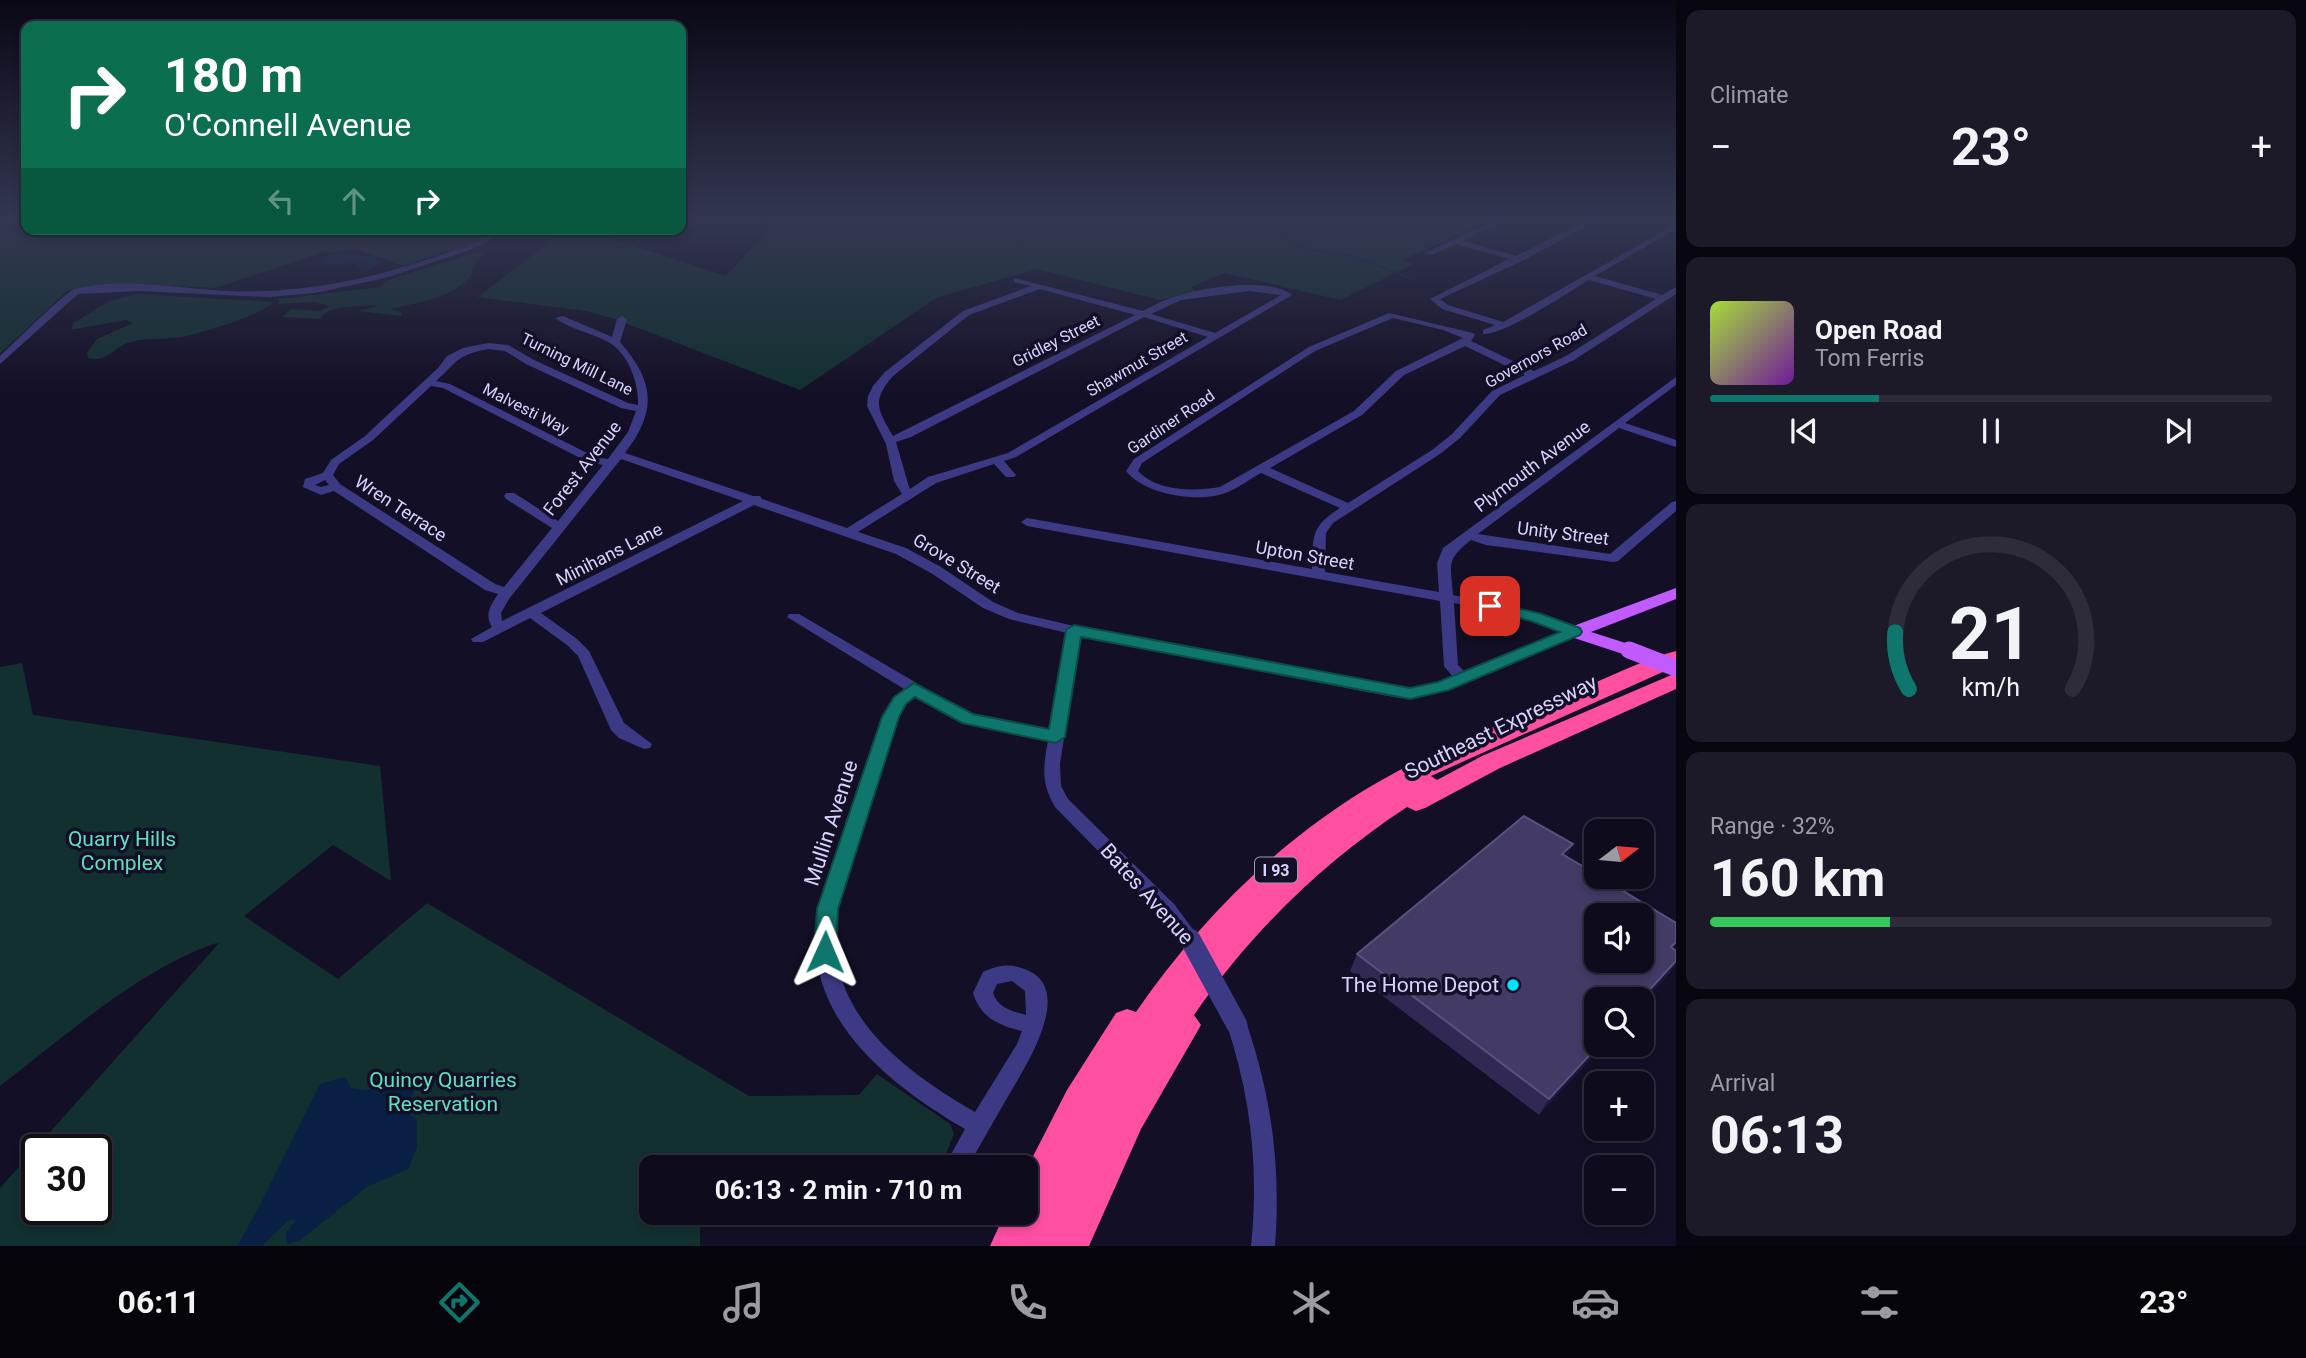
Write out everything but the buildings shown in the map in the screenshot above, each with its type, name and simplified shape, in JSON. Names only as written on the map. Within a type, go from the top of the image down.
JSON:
[{"type":"highway","name":"Southeast Expressway","points":[[1038,1181],[1078,1100],[1132,1014],[1188,941],[1273,856],[1352,797],[1413,762],[1676,646]]},
{"type":"highway","name":"I 93","points":[[1025,1246],[1091,1108],[1144,1021],[1200,948],[1270,875],[1323,831],[1384,790],[1472,746],[1676,658]]},
{"type":"highway","name":"I 93","points":[[1052,1246],[1103,1135],[1156,1042],[1226,950],[1282,889],[1356,828],[1425,783],[1490,751],[1676,669]]},
{"type":"highway","name":"Southeast Expressway","points":[[1071,1246],[1117,1142],[1169,1050],[1196,1009],[1251,941],[1307,883],[1366,835],[1443,786],[1676,680]]},
{"type":"highway","points":[[1007,1246],[1017,1225]]},
{"type":"main road","points":[[1574,632],[1676,593]]},
{"type":"main road","points":[[1622,615],[1611,626],[1612,634],[1629,650]]},
{"type":"main road","points":[[1574,632],[1676,669]]},
{"type":"street","points":[[0,360],[70,295],[89,291],[163,289],[262,295],[315,292],[382,276]]},
{"type":"street","points":[[1485,276],[1461,284],[1434,299],[1444,307],[1504,325]]},
{"type":"street","points":[[1486,332],[1504,325],[1588,277],[1664,298]]},
{"type":"street","points":[[1017,280],[1142,313],[1216,337]]},
{"type":"street","points":[[908,493],[902,488],[895,451],[876,421],[873,408],[876,393],[885,378],[966,313],[1040,286]]},
{"type":"street","name":"Gridley Street","points":[[889,441],[908,435],[1169,301],[1197,294],[1266,289],[1285,292]]},
{"type":"street","name":"Governors Road","points":[[1318,575],[1322,529],[1329,520],[1436,452],[1456,436],[1496,393],[1531,374],[1570,358],[1676,290]]},
{"type":"street","points":[[0,370],[75,299],[89,291]]},
{"type":"street","name":"Shawmut Street","points":[[850,532],[908,493],[938,478],[997,461],[1288,296],[1285,292]]},
{"type":"street","name":"Gardiner Road","points":[[1392,315],[1446,328],[1467,338],[1400,373],[1361,411],[1223,490],[1200,493],[1153,486],[1139,480],[1132,471],[1138,461],[1312,349],[1392,315]]},
{"type":"street","points":[[559,318],[615,342],[622,319]]},
{"type":"street","points":[[1467,338],[1531,374]]},
{"type":"street","name":"Forest Avenue","points":[[501,628],[495,622],[494,615],[507,592],[634,431],[641,409],[642,378],[615,342]]},
{"type":"street","name":"Turning Mill Lane","points":[[429,382],[457,354],[477,348],[503,347],[515,350],[527,360],[625,406],[641,409]]},
{"type":"street","points":[[623,351],[637,356]]},
{"type":"street","name":"Plymouth Avenue","points":[[1447,598],[1446,555],[1676,380]]},
{"type":"street","name":"Malvesti Way","points":[[429,382],[446,386],[592,460],[613,458]]},
{"type":"street","name":"Wren Terrace","points":[[429,382],[369,438],[332,465],[327,475],[336,487],[490,587],[507,592]]},
{"type":"street","points":[[1617,425],[1676,444]]},
{"type":"street","name":"Grove Street","points":[[613,458],[756,499],[911,556],[1000,611],[1074,630],[1410,694],[1430,691],[1463,678]]},
{"type":"street","points":[[997,461],[1010,475]]},
{"type":"street","points":[[1262,469],[1348,507]]},
{"type":"street","points":[[327,475],[312,480],[309,487],[321,491],[336,487]]},
{"type":"street","points":[[510,496],[559,527]]},
{"type":"street","name":"Minihans Lane","points":[[478,639],[756,499]]},
{"type":"street","name":"Unity Street","points":[[1468,536],[1511,545],[1613,558],[1676,505]]},
{"type":"street","name":"Upton Street","points":[[1027,522],[1447,598],[1521,613],[1574,632]]},
{"type":"street","points":[[1447,598],[1451,666],[1463,678],[1574,632]]},
{"type":"street","points":[[531,613],[580,649],[617,726],[625,734],[644,744]]},
{"type":"street","points":[[794,617],[968,719],[1056,737]]},
{"type":"street","name":"Bates Avenue","points":[[1074,630],[1056,737],[1052,779],[1058,798],[1168,911],[1199,952],[1237,1025],[1255,1079],[1265,1133],[1268,1191],[1264,1246]]},
{"type":"street","name":"Mullin Avenue","points":[[914,689],[895,706],[886,730],[827,909],[825,952],[839,1000],[871,1047],[916,1087],[979,1126]]},
{"type":"street","points":[[962,1155],[1024,1050],[1034,1026],[1038,997],[1028,979],[1009,972],[992,977],[983,990],[986,1004],[995,1013],[1034,1026]]},
{"type":"green space","points":[[0,276],[251,276],[215,288],[159,285],[68,290],[0,354]]},
{"type":"green space","points":[[401,276],[469,276],[455,289],[442,295],[391,309],[402,313],[401,316],[358,311],[378,306],[375,305],[336,309],[323,314],[320,319],[282,317],[291,309],[320,311],[330,306],[314,302],[278,304],[279,299],[381,287],[385,281]]},
{"type":"green space","points":[[505,276],[1012,276],[936,298],[800,390],[612,318],[586,311],[478,297]]},
{"type":"green space","points":[[1065,276],[1217,276],[1191,287],[1196,291],[1160,300]]},
{"type":"green space","points":[[1238,276],[1389,276],[1340,300]]},
{"type":"green space","points":[[137,294],[273,302],[256,313],[216,328],[182,337],[133,341],[100,359],[88,358],[87,353],[97,339],[133,323],[126,320],[72,329],[73,323],[110,301]]},
{"type":"green space","name":"Quincy Quarries Reservation","points":[[22,663],[33,715],[380,766],[391,881],[333,845],[244,916],[338,979],[427,903],[749,1096],[859,1095],[877,1074],[950,1124],[954,1134],[946,1155],[639,1155],[639,1225],[700,1225],[700,1246],[0,1246],[0,1188],[21,1165],[21,1225],[112,1225],[112,1134],[48,1134],[220,942],[191,953],[133,985],[0,1086],[0,667]]},
{"type":"water","points":[[345,1077],[351,1088],[366,1090],[402,1079],[415,1089],[405,1112],[417,1119],[417,1148],[408,1169],[367,1187],[299,1241],[287,1244],[286,1233],[295,1220],[289,1220],[262,1246],[237,1246],[320,1084]]},
{"type":"waterway","points":[[1405,276],[1412,279]]},
{"type":"place","name":"The Home Depot","points":[[1513,985]]},
{"type":"route","points":[[825,952],[827,909],[890,717],[895,706],[914,689],[968,719],[1056,737],[1074,630],[1410,694],[1443,687],[1574,632],[1521,613],[1490,606]]},
{"type":"park label","name":"Quarry Hills Complex","points":[[122,851]]}]
